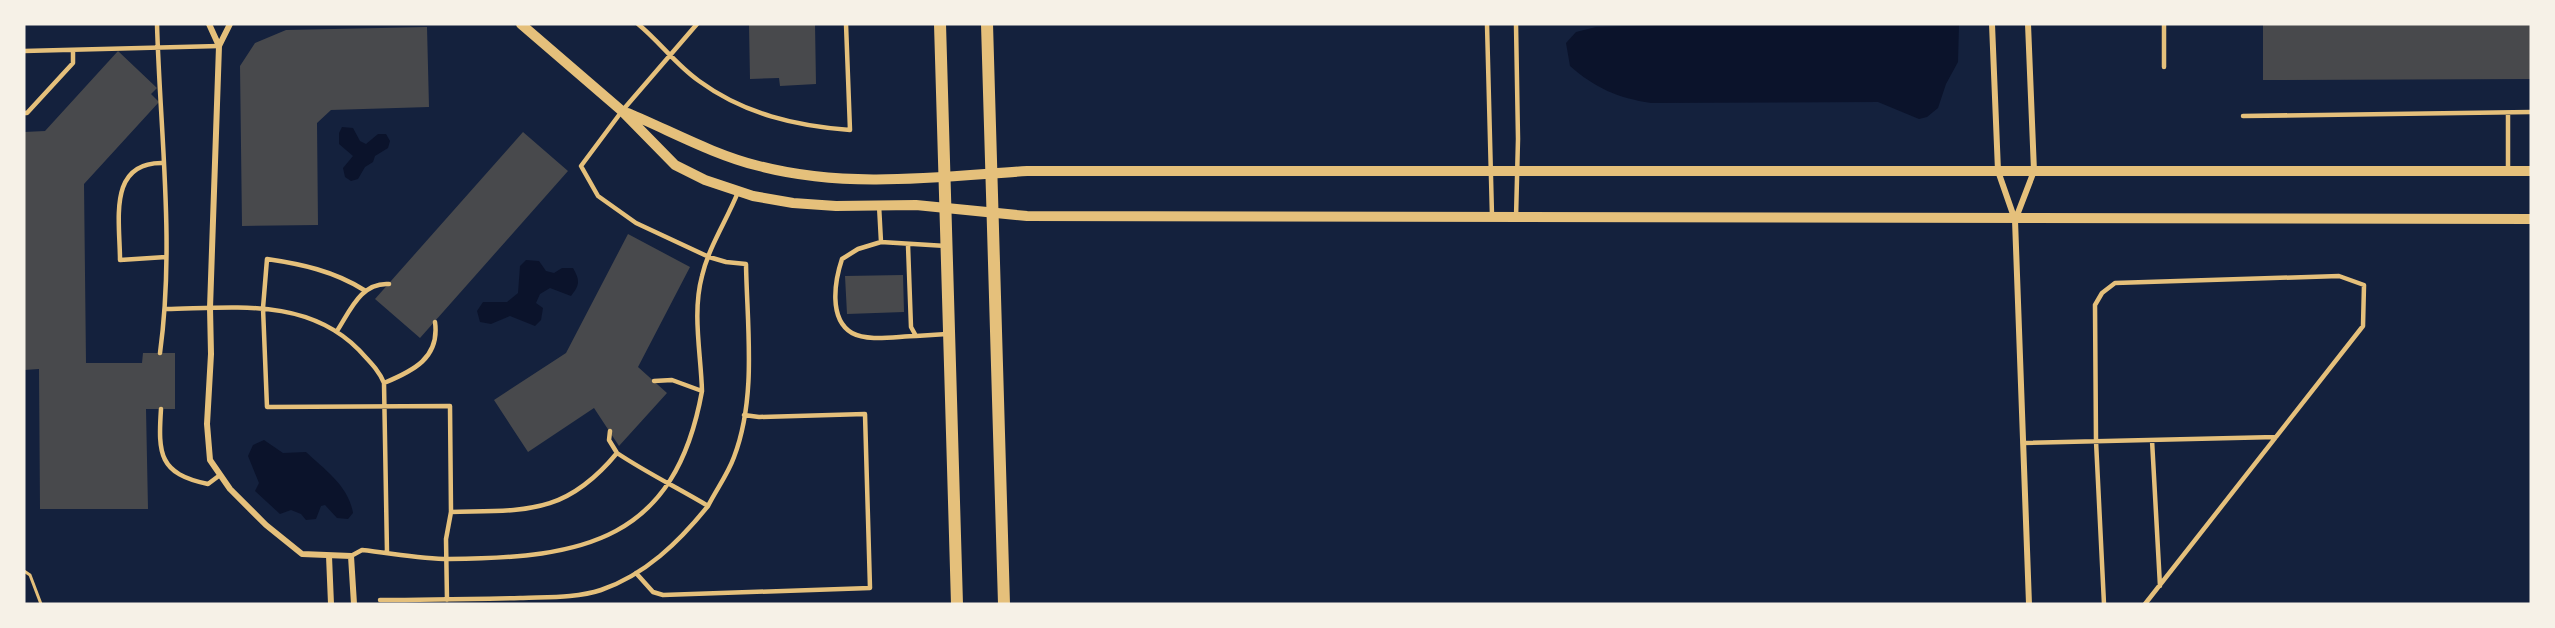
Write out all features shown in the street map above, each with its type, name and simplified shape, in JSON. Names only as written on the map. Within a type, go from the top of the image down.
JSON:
[{"type":"main road","points":[[940,24],[957,604]]},
{"type":"main road","points":[[987,24],[1004,604]]},
{"type":"street","points":[[209,24],[219,46]]},
{"type":"street","points":[[230,24],[219,46],[207,424],[210,460],[230,489],[266,525],[302,554],[351,556],[354,604]]},
{"type":"street","points":[[521,24],[622,111],[675,165],[705,180],[738,192],[814,205],[945,208],[1027,216],[2531,219]]},
{"type":"street","points":[[1992,24],[1998,171],[2015,219],[2029,604]]},
{"type":"street","points":[[2015,219],[2034,171],[2028,24]]},
{"type":"street","points":[[622,111],[721,154],[778,171],[815,177],[860,180],[1027,171],[1516,169],[2531,171]]},
{"type":"street","points":[[330,556],[331,604]]},
{"type":"lane","points":[[157,24],[166,257],[166,309],[160,352]]},
{"type":"lane","points":[[638,24],[698,81],[721,95],[770,117],[811,127],[850,130],[846,24]]},
{"type":"lane","points":[[380,600],[565,596],[598,591],[636,573],[680,538],[708,506],[734,457],[744,415],[748,384],[746,264],[709,257],[636,223],[598,196],[581,166],[622,111],[697,24]]},
{"type":"lane","points":[[1487,24],[1492,218]]},
{"type":"lane","points":[[1516,24],[1518,140],[1516,218]]},
{"type":"lane","points":[[2164,24],[2164,67]]},
{"type":"lane","points":[[24,51],[219,46]]},
{"type":"lane","points":[[24,113],[27,113],[74,63],[73,51]]},
{"type":"lane","points":[[2243,116],[2531,112]]},
{"type":"lane","points":[[2508,113],[2508,171]]},
{"type":"lane","points":[[164,163],[149,162],[135,170],[125,180],[120,194],[120,260],[166,257]]},
{"type":"lane","points":[[351,556],[362,550],[447,559],[541,553],[584,545],[620,531],[641,516],[669,482],[688,450],[702,391],[699,305],[702,277],[738,192]]},
{"type":"lane","points":[[879,205],[881,242]]},
{"type":"lane","points":[[946,246],[881,242],[858,249],[842,259],[836,279],[837,306],[841,324],[853,333],[878,337],[949,334]]},
{"type":"lane","points":[[908,245],[911,327],[916,336]]},
{"type":"lane","points":[[364,290],[349,280],[307,265],[267,259],[263,308],[267,407],[450,406],[451,512],[447,559],[447,600]]},
{"type":"lane","points":[[2104,604],[2096,441],[2095,305],[2102,293],[2115,283],[2339,276],[2364,285],[2363,326],[2145,604]]},
{"type":"lane","points":[[337,331],[364,290],[380,284],[389,284]]},
{"type":"lane","points":[[166,309],[263,308],[307,316],[337,331],[380,374],[384,383],[387,552]]},
{"type":"lane","points":[[384,383],[402,375],[432,352],[438,338],[435,322]]},
{"type":"lane","points":[[654,381],[672,380],[702,391]]},
{"type":"lane","points":[[161,410],[159,438],[162,457],[170,469],[188,480],[208,484],[220,475]]},
{"type":"lane","points":[[636,573],[653,592],[663,595],[870,588],[865,414],[759,417],[744,415]]},
{"type":"lane","points":[[610,431],[609,440],[617,453],[651,476],[669,482],[708,506]]},
{"type":"lane","points":[[2023,443],[2276,438]]},
{"type":"lane","points":[[2152,440],[2160,586]]},
{"type":"lane","points":[[451,512],[524,510],[566,499],[590,482],[617,453]]},
{"type":"path","points":[[24,571],[30,575],[40,604]]},
{"type":"water","points":[[1689,24],[1959,24],[1958,62],[1946,84],[1938,108],[1927,117],[1919,119],[1878,102],[1651,103],[1608,91],[1570,66],[1566,43],[1576,32],[1596,27]]},
{"type":"water","points":[[342,127],[353,128],[360,141],[366,144],[378,134],[386,134],[390,141],[388,148],[375,156],[373,162],[365,167],[358,179],[351,181],[345,177],[343,168],[353,156],[339,144],[339,133]]},
{"type":"water","points":[[526,260],[539,261],[546,271],[554,273],[562,268],[573,268],[578,282],[574,292],[571,296],[550,288],[540,294],[536,303],[543,308],[541,320],[535,326],[510,316],[491,324],[480,322],[477,311],[483,302],[507,302],[518,293],[520,266]]},
{"type":"water","points":[[264,440],[283,453],[306,452],[328,472],[341,486],[351,503],[353,513],[348,519],[337,518],[325,505],[321,506],[316,519],[306,520],[301,514],[291,510],[280,514],[255,491],[259,483],[248,456],[253,445]]},
{"type":"building","points":[[749,24],[815,24],[816,84],[780,86],[779,78],[750,79]]},
{"type":"building","points":[[2263,24],[2531,24],[2531,79],[2263,80]]},
{"type":"building","points":[[427,27],[429,107],[331,110],[317,123],[318,225],[242,226],[240,66],[255,43],[286,30]]},
{"type":"building","points":[[118,51],[157,88],[151,94],[159,102],[84,184],[86,363],[142,363],[143,353],[175,353],[175,409],[146,409],[148,509],[40,509],[39,369],[24,370],[24,132],[45,131]]},
{"type":"building","points":[[523,132],[568,171],[420,338],[375,299]]},
{"type":"building","points":[[628,234],[690,267],[638,367],[667,393],[619,446],[594,408],[528,452],[494,400],[566,353]]},
{"type":"building","points":[[903,275],[904,312],[847,314],[845,276]]}]
